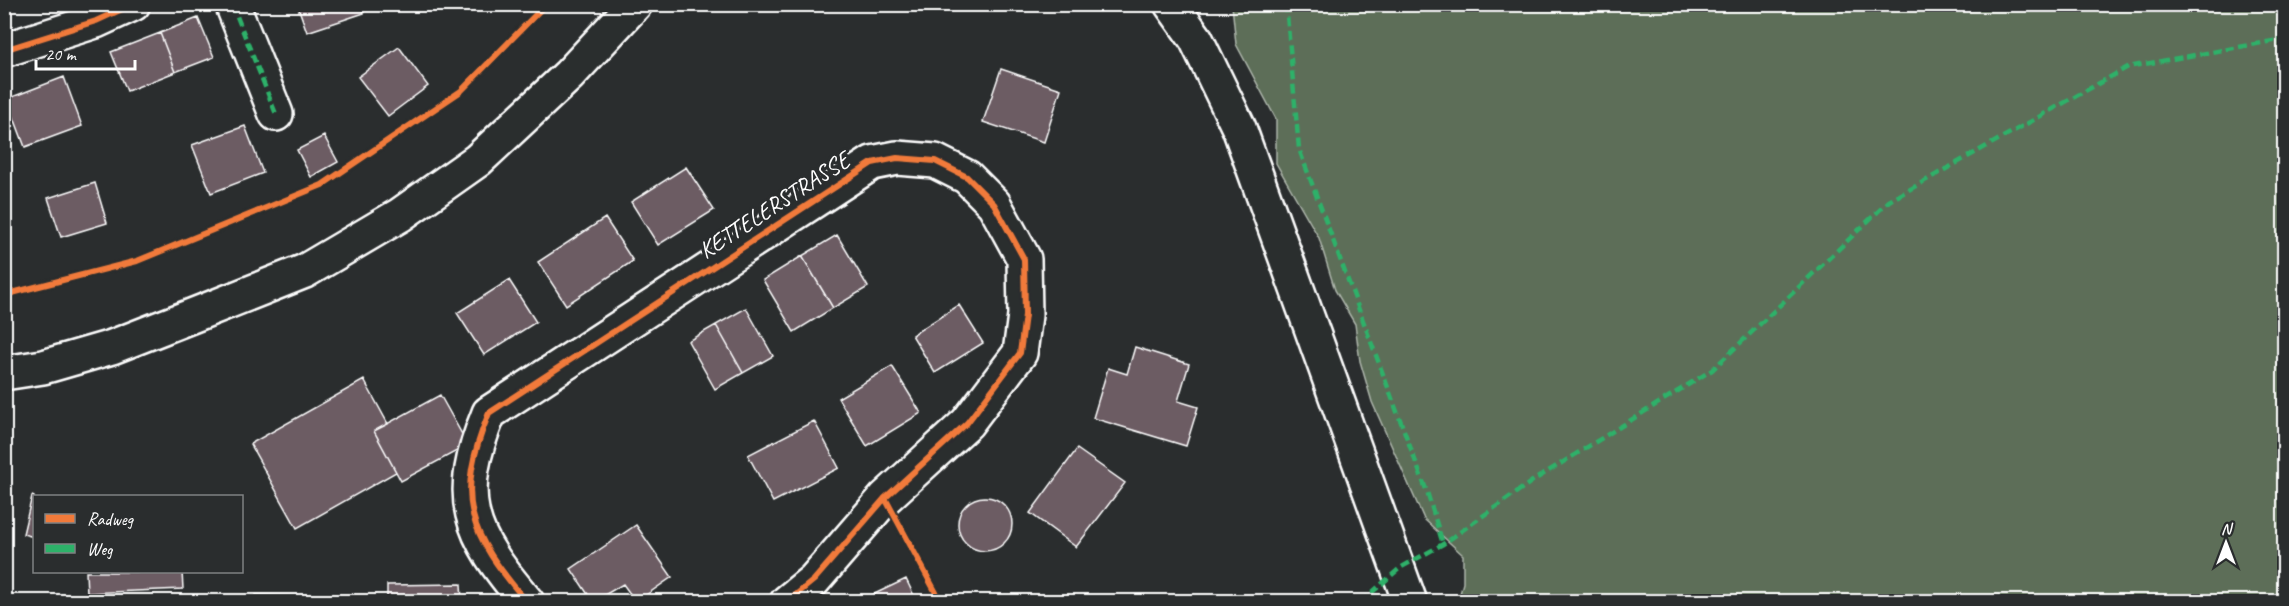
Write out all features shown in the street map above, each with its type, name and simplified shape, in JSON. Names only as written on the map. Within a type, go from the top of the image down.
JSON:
[{"type":"street","points":[[4,50],[96,21],[133,4]]},
{"type":"street","points":[[232,4],[276,114]]},
{"type":"street","points":[[4,373],[43,367],[123,343],[305,271],[381,226],[478,160],[569,75],[635,4]]},
{"type":"street","points":[[1171,4],[1196,39],[1239,128],[1410,602]]},
{"type":"street","name":"KETTELERSTRASSE","points":[[527,602],[479,536],[469,497],[475,448],[489,413],[872,163],[897,158],[935,161],[968,177],[994,204],[1024,259],[1025,315],[1020,353],[968,423],[885,498],[814,580],[787,602]]},
{"type":"green space","points":[[1232,5],[2284,5],[2284,601],[1458,601],[1463,583],[1463,555],[1424,519],[1372,402],[1360,361],[1355,324],[1335,290],[1319,238],[1276,163],[1276,119],[1236,44]]},
{"type":"building","points":[[297,4],[361,4],[364,13],[307,32]]},
{"type":"building","points":[[198,18],[214,57],[175,72],[160,33]]},
{"type":"building","points":[[160,33],[175,72],[127,91],[111,52]]},
{"type":"building","points":[[399,47],[428,86],[388,116],[358,77]]},
{"type":"building","points":[[1001,69],[1061,89],[1044,142],[983,122]]},
{"type":"building","points":[[64,77],[82,126],[25,147],[7,99]]},
{"type":"building","points":[[245,126],[263,173],[211,193],[192,145]]},
{"type":"building","points":[[324,136],[338,162],[311,177],[297,150]]},
{"type":"building","points":[[686,167],[714,210],[658,245],[631,202]]},
{"type":"building","points":[[95,183],[107,223],[61,237],[48,198]]},
{"type":"building","points":[[605,218],[633,261],[566,305],[538,262]]},
{"type":"building","points":[[837,235],[868,287],[833,308],[802,256]]},
{"type":"building","points":[[802,256],[833,308],[794,332],[763,280]]},
{"type":"building","points":[[509,280],[536,322],[484,355],[457,313]]},
{"type":"building","points":[[959,305],[983,343],[935,373],[912,335]]},
{"type":"building","points":[[746,308],[773,356],[743,373],[716,325]]},
{"type":"building","points":[[716,325],[743,373],[715,389],[688,341]]},
{"type":"building","points":[[1135,347],[1189,364],[1178,401],[1198,407],[1186,446],[1093,418],[1108,368],[1127,374]]},
{"type":"building","points":[[892,366],[921,413],[867,446],[838,398]]},
{"type":"building","points":[[364,380],[388,424],[374,431],[396,472],[297,528],[250,444]]},
{"type":"building","points":[[440,395],[468,445],[401,481],[374,431]]},
{"type":"building","points":[[814,421],[839,468],[773,502],[748,455]]},
{"type":"building","points":[[1077,449],[1125,483],[1076,547],[1030,513]]},
{"type":"building","points":[[32,496],[33,537],[23,534]]},
{"type":"building","points":[[985,497],[995,499],[1004,505],[1010,514],[1012,524],[1010,534],[1004,543],[995,549],[985,551],[975,549],[966,543],[960,534],[958,524],[960,514],[966,505],[975,499]]},
{"type":"building","points":[[636,525],[672,577],[636,602],[623,584],[593,602],[571,569]]},
{"type":"building","points":[[86,573],[182,573],[183,589],[87,593]]},
{"type":"building","points":[[906,579],[917,602],[865,602],[864,599]]},
{"type":"building","points":[[461,584],[462,602],[387,602],[387,585]]},
{"type":"building","points":[[256,595],[312,596],[312,602],[256,602]]},
{"type":"marked path","points":[[232,4],[276,114]]},
{"type":"marked path","points":[[1286,4],[1299,149],[1427,492],[1443,544]]},
{"type":"marked path","points":[[1361,602],[1400,568],[1443,544],[1534,480],[1712,370],[1889,201],[2128,67],[2284,39]]},
{"type":"cycle path","points":[[4,50],[96,21],[133,4]]},
{"type":"cycle path","points":[[4,295],[137,261],[322,185],[461,91],[546,4]]},
{"type":"cycle path","points":[[527,602],[491,555],[480,535],[473,514],[470,492],[472,469],[478,443],[489,413],[872,163],[897,158],[935,161],[967,177],[994,204],[1024,259],[1025,315],[1020,353],[967,423],[885,498],[814,580],[787,602]]},
{"type":"cycle path","points":[[885,498],[941,602]]}]
